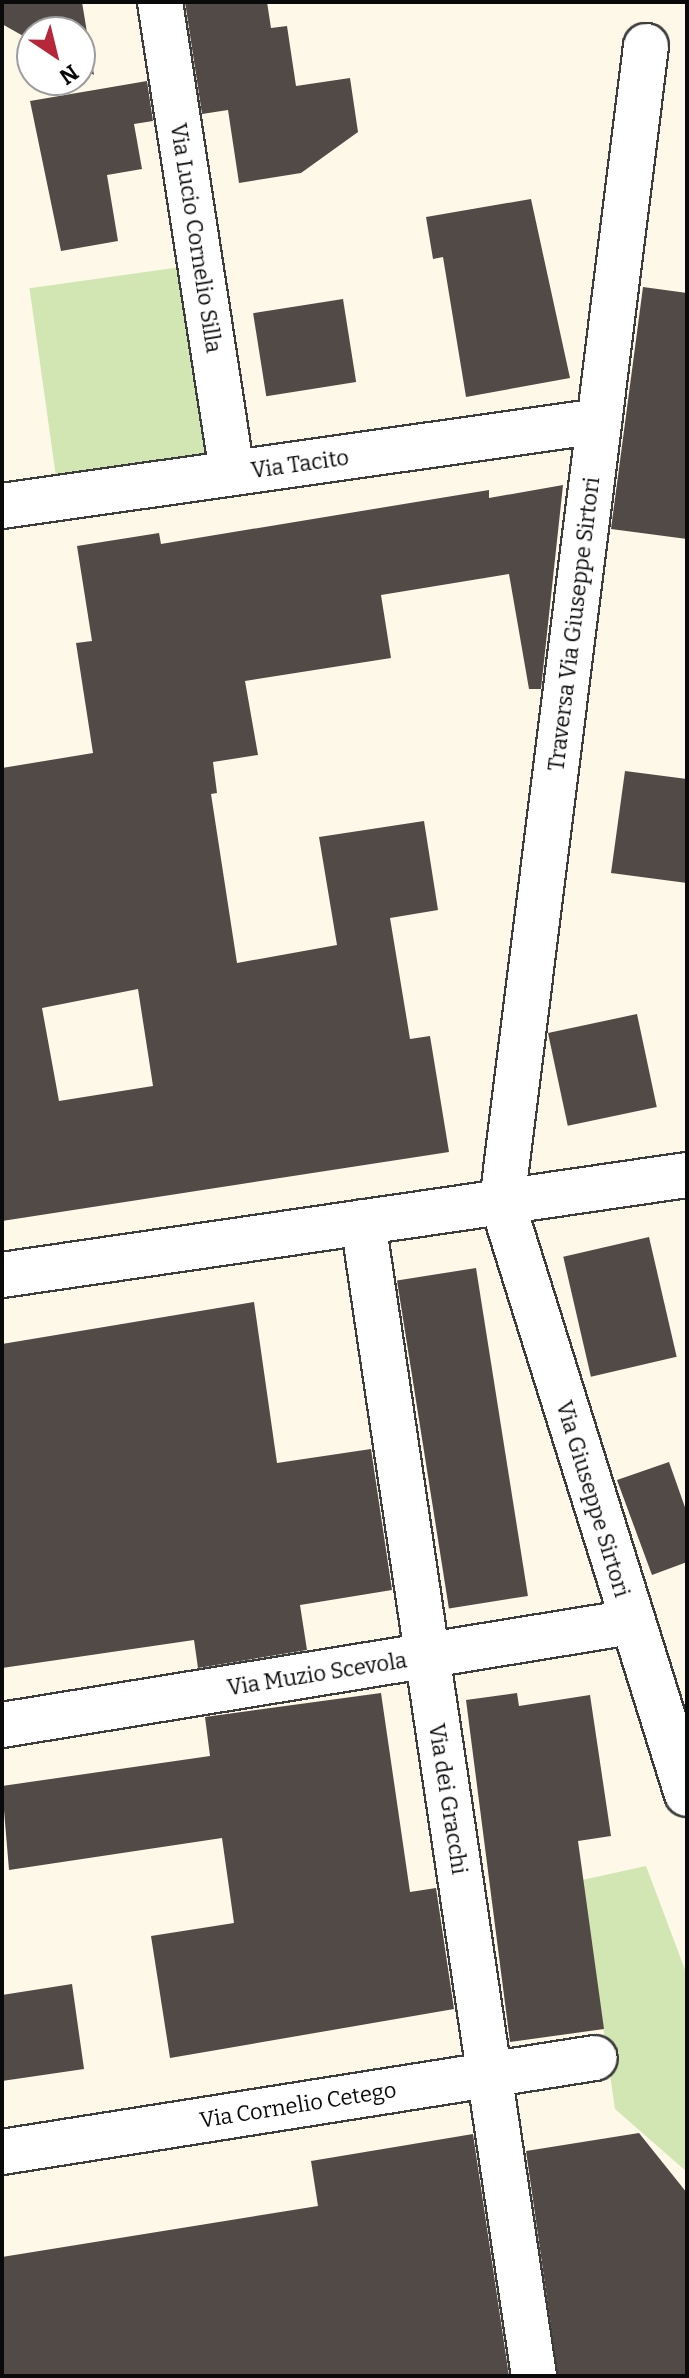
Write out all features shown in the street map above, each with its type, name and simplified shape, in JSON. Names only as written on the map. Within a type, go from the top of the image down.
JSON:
[{"type":"street","name":"Via Lucio Cornelio Silla","points":[[160,2],[232,473]]},
{"type":"street","name":"Traversa Via Giuseppe Sirtori","points":[[502,1202],[646,46]]},
{"type":"street","name":"Via Tacito","points":[[2,506],[599,421]]},
{"type":"street","points":[[2,1275],[687,1175]]},
{"type":"street","name":"Via Giuseppe Sirtori","points":[[502,1202],[687,1794]]},
{"type":"street","name":"Via dei Gracchi","points":[[363,1222],[534,2376]]},
{"type":"street","name":"Via Muzio Scevola","points":[[2,1725],[631,1622]]},
{"type":"street","name":"Via Cornelio Cetego","points":[[2,2152],[595,2058]]},
{"type":"green space","points":[[181,267],[208,457],[56,478],[29,288]]},
{"type":"green space","points":[[646,1866],[687,1975],[687,2172],[615,2109],[582,1880]]},
{"type":"building","points":[[2,2],[82,2],[84,16],[16,16],[16,32],[2,24]]},
{"type":"building","points":[[185,2],[267,2],[271,28],[287,26],[296,86],[350,78],[358,132],[301,173],[239,183],[228,110],[202,114]]},
{"type":"building","points":[[147,81],[153,121],[134,124],[142,169],[107,175],[118,241],[61,251],[30,101],[59,96],[96,96],[96,90]]},
{"type":"building","points":[[531,199],[570,378],[466,397],[443,257],[433,259],[426,217]]},
{"type":"building","points":[[643,287],[687,293],[687,539],[611,529]]},
{"type":"building","points":[[343,299],[356,382],[266,396],[253,313]]},
{"type":"building","points":[[563,485],[541,689],[529,689],[509,574],[381,595],[391,658],[245,681],[258,755],[213,762],[217,793],[211,794],[237,963],[337,945],[319,837],[424,821],[438,910],[390,918],[410,1039],[430,1036],[449,1152],[2,1221],[2,768],[93,753],[76,643],[92,641],[77,546],[159,533],[161,544],[489,490],[489,498]],"holes":[[[138,989],[153,1086],[59,1101],[42,1008]]]},
{"type":"building","points":[[625,771],[687,779],[687,883],[611,873]]},
{"type":"building","points":[[637,1014],[657,1107],[568,1126],[548,1033]]},
{"type":"building","points":[[649,1237],[677,1357],[591,1377],[563,1257]]},
{"type":"building","points":[[476,1268],[528,1596],[449,1608],[397,1281]]},
{"type":"building","points":[[254,1302],[277,1463],[371,1449],[392,1590],[300,1605],[307,1650],[198,1668],[194,1640],[2,1668],[2,1344]]},
{"type":"building","points":[[669,1462],[687,1513],[687,1562],[652,1575],[617,1480]]},
{"type":"building","points":[[381,1693],[410,1892],[436,1888],[454,2009],[170,2058],[151,1936],[234,1923],[222,1838],[9,1870],[2,1786],[210,1756],[205,1717]]},
{"type":"building","points":[[517,1693],[519,1706],[590,1695],[611,1836],[578,1841],[604,2029],[510,2042],[466,1700]]},
{"type":"building","points":[[72,1984],[84,2069],[2,2081],[2,1995]]},
{"type":"building","points":[[639,2133],[687,2193],[687,2376],[558,2376],[526,2151]]},
{"type":"building","points":[[473,2134],[509,2376],[2,2376],[2,2257],[318,2206],[311,2161]]}]
